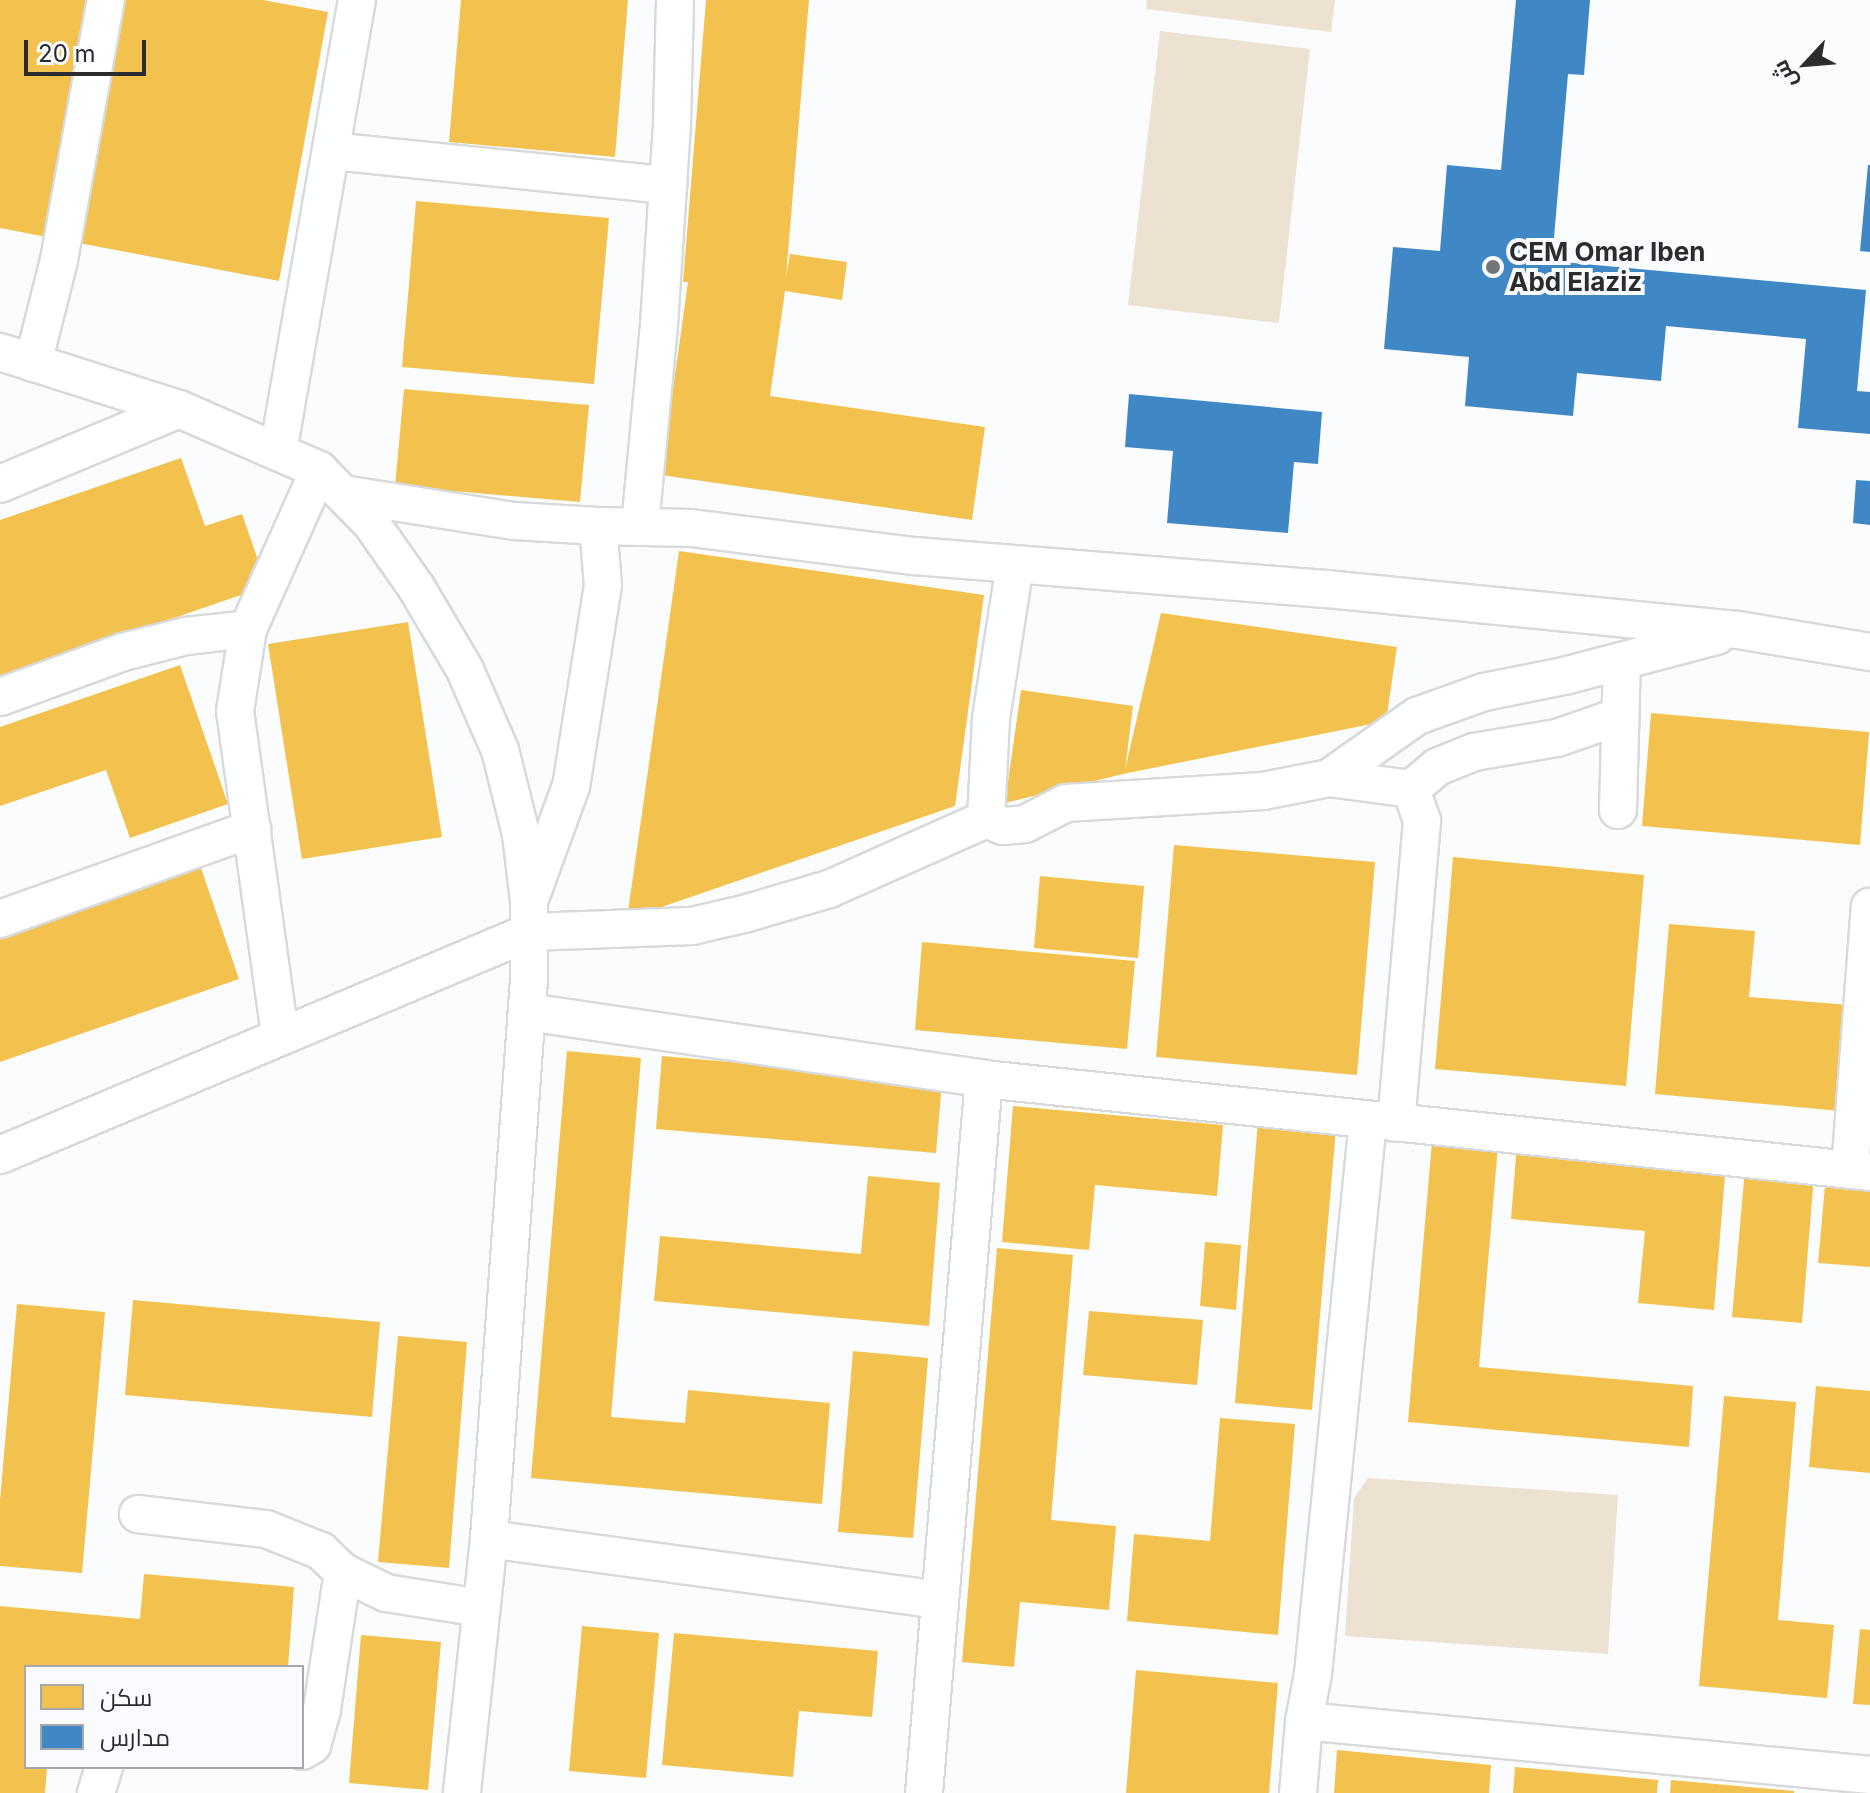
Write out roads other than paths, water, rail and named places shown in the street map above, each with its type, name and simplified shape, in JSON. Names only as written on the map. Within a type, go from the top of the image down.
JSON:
[{"type":"street","points":[[106,0],[59,260],[17,358],[179,409],[278,452],[331,482],[371,523],[416,587],[465,670],[500,750],[521,834],[530,916],[527,1012],[469,1792]]},
{"type":"street","points":[[278,452],[357,0]]},
{"type":"street","points":[[640,526],[668,185],[675,0]]},
{"type":"street","points":[[331,151],[668,185]]},
{"type":"street","points":[[0,484],[179,409]]},
{"type":"street","points":[[331,482],[514,521],[691,528],[1015,565],[1326,589],[1738,630],[1870,652]]},
{"type":"street","points":[[280,1035],[235,711],[248,629],[331,482]]},
{"type":"street","points":[[530,916],[571,786],[603,585],[598,526]]},
{"type":"street","points":[[986,819],[991,718],[1015,565]]},
{"type":"street","points":[[0,697],[123,652],[186,636],[248,629]]},
{"type":"street","points":[[1329,778],[1417,716],[1484,692],[1622,661],[1738,630]]},
{"type":"street","points":[[1618,810],[1622,661]]},
{"type":"street","points":[[0,1155],[280,1035],[397,990],[530,916],[692,926],[829,889],[986,819],[1003,826],[1025,824],[1066,803],[1263,791],[1329,778],[1411,789],[1437,767],[1474,752],[1557,738],[1620,716]]},
{"type":"street","points":[[1298,1793],[1304,1721],[1313,1674],[1422,821],[1411,789]]},
{"type":"street","points":[[0,919],[252,829]]},
{"type":"street","points":[[527,1012],[984,1079],[1860,1171],[1870,907]]},
{"type":"street","points":[[924,1793],[984,1079]]},
{"type":"street","points":[[138,1514],[266,1529],[321,1551],[343,1572],[386,1593],[481,1608]]},
{"type":"street","points":[[489,1539],[938,1600]]},
{"type":"street","points":[[304,1750],[312,1745],[322,1709],[343,1572]]},
{"type":"street","points":[[1304,1721],[1852,1780]]},
{"type":"street","points":[[96,1793],[103,1769]]},
{"type":"place","name":"CEM Omar Iben Abd Elaziz","points":[[1493,267]]}]
